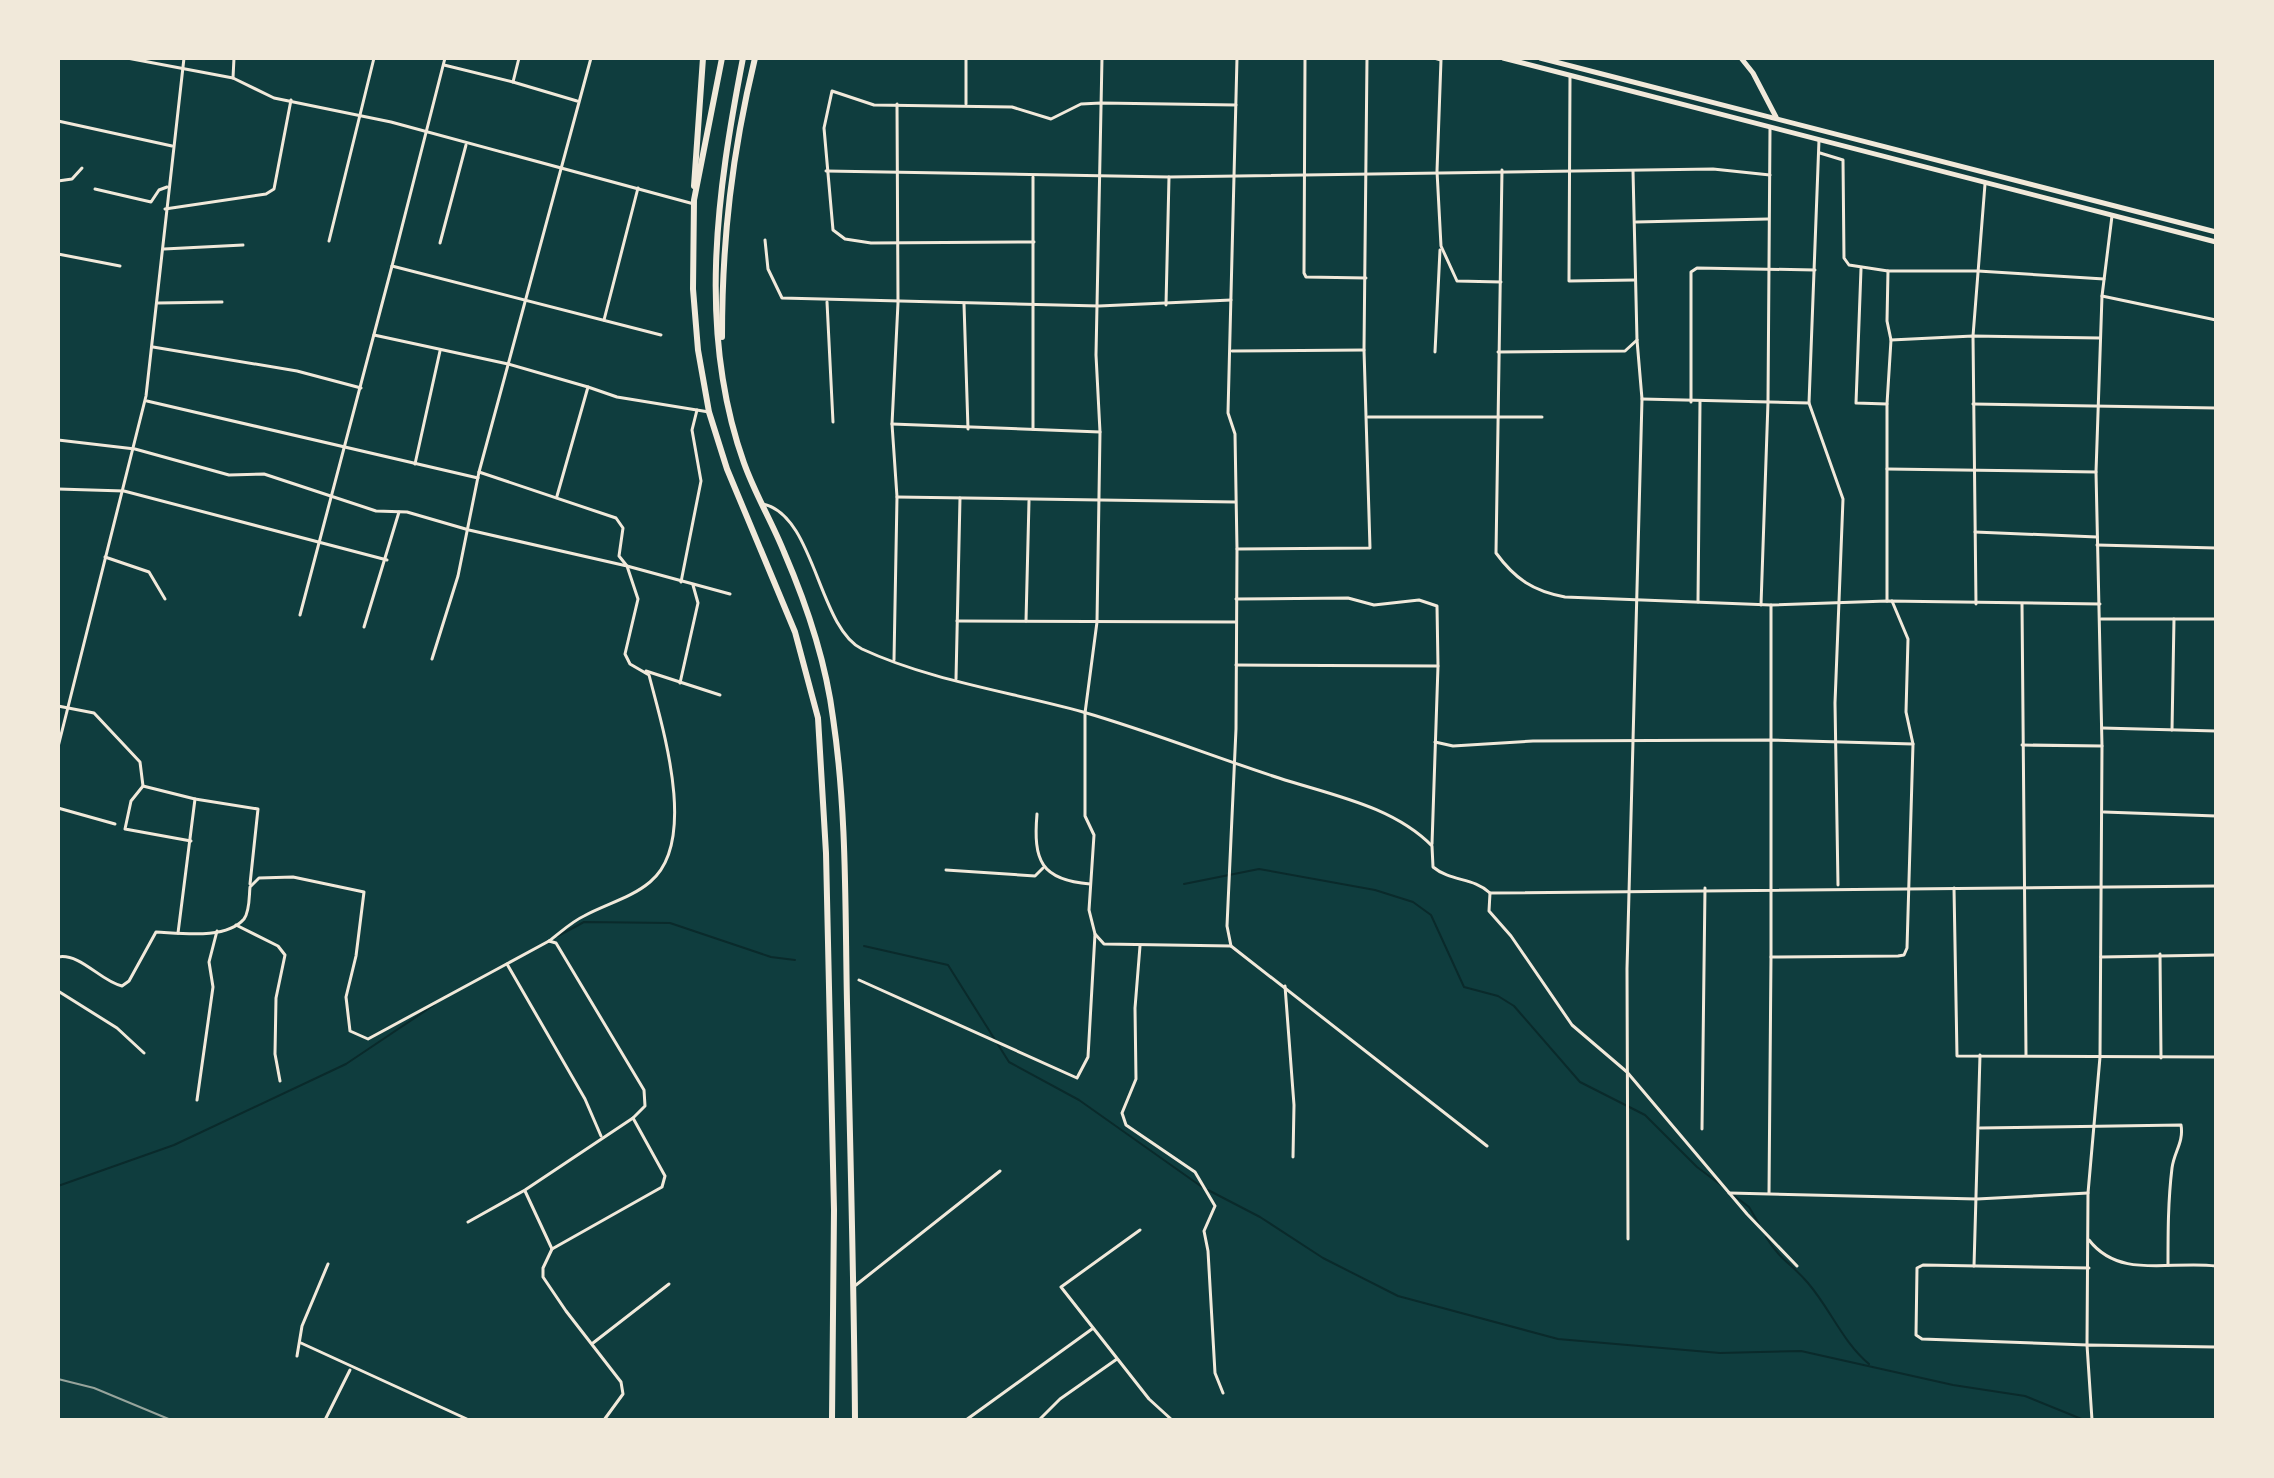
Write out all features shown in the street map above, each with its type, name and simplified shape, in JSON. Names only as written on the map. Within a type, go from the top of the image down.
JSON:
[{"type":"highway","points":[[703,58],[694,149],[693,289],[698,350],[709,412],[727,469],[795,632],[818,718],[826,853],[834,1220],[832,1420]]},
{"type":"highway","points":[[694,202],[720,58]]},
{"type":"highway","points":[[743,58],[717,217],[715,289],[722,364],[744,463],[785,554],[812,630],[833,716],[843,824],[855,1420]]},
{"type":"highway","points":[[722,364],[726,207],[735,138],[755,58]]},
{"type":"main road","points":[[1503,58],[2216,242]]},
{"type":"main road","points":[[1540,58],[2216,232]]},
{"type":"main road","points":[[1741,58],[1753,73],[1776,118]]},
{"type":"street","points":[[127,58],[233,78],[274,98],[361,115],[466,145],[694,202]]},
{"type":"street","points":[[58,747],[145,401],[184,58]]},
{"type":"street","points":[[233,78],[234,58]]},
{"type":"street","points":[[329,241],[374,58]]},
{"type":"street","points":[[300,615],[347,447],[445,58]]},
{"type":"street","points":[[513,82],[519,58]]},
{"type":"street","points":[[432,659],[469,530],[479,472],[524,299],[591,58]]},
{"type":"street","points":[[966,58],[966,104]]},
{"type":"street","points":[[859,980],[1077,1078],[1088,1057],[1095,934],[1089,910],[1094,835],[1085,816],[1085,713],[1097,622],[1100,432],[1096,355],[1102,58]]},
{"type":"street","points":[[1231,946],[1227,926],[1237,549],[1235,434],[1228,413],[1232,351],[1237,58]]},
{"type":"street","points":[[1305,58],[1304,276],[1368,278]]},
{"type":"street","points":[[1237,549],[1370,548],[1364,350],[1368,278],[1367,58]]},
{"type":"street","points":[[1434,58],[1441,60],[1437,171],[1441,246],[1435,352]]},
{"type":"street","points":[[443,65],[577,101]]},
{"type":"street","points":[[1570,74],[1567,168],[1569,281],[1636,280]]},
{"type":"street","points":[[1034,242],[845,239],[833,230],[826,171],[824,128],[832,91],[874,105],[1012,107],[1051,119],[1081,104],[1236,105]]},
{"type":"street","points":[[165,209],[266,194],[274,189],[291,100]]},
{"type":"street","points":[[894,660],[897,497],[892,424],[898,303],[897,104]]},
{"type":"street","points":[[58,121],[172,146]]},
{"type":"street","points":[[1761,605],[1768,402],[1766,269],[1770,127]]},
{"type":"street","points":[[1819,140],[1809,403],[1843,499],[1835,703],[1838,887]]},
{"type":"street","points":[[440,243],[466,145]]},
{"type":"street","points":[[1818,152],[1843,160],[1844,258],[1849,265],[1888,271],[1978,271],[2104,279]]},
{"type":"street","points":[[58,181],[72,179],[82,168]]},
{"type":"street","points":[[826,171],[1233,177],[1567,168],[1633,171],[1713,169],[1770,175]]},
{"type":"street","points":[[1502,170],[1496,553],[1512,575],[1540,592],[1565,597],[1761,605],[1889,601],[2100,604]]},
{"type":"street","points":[[1628,1239],[1629,893],[1642,399],[1637,340],[1633,171]]},
{"type":"street","points":[[1033,176],[1033,429]]},
{"type":"street","points":[[1166,305],[1169,177]]},
{"type":"street","points":[[1976,604],[1973,336],[1985,184]]},
{"type":"street","points":[[95,189],[151,202],[159,190],[167,187]]},
{"type":"street","points":[[604,320],[638,188]]},
{"type":"street","points":[[2092,1420],[2087,1345],[2088,1193],[2100,1057],[2102,812],[2101,619],[2096,472],[2102,296],[2112,216]]},
{"type":"street","points":[[1635,222],[1768,219]]},
{"type":"street","points":[[765,240],[768,269],[782,298],[827,302],[1099,306],[1231,300]]},
{"type":"street","points":[[164,249],[243,245]]},
{"type":"street","points":[[1441,246],[1457,281],[1501,282]]},
{"type":"street","points":[[58,254],[120,266]]},
{"type":"street","points":[[392,266],[661,335]]},
{"type":"street","points":[[1691,402],[1691,272],[1697,268],[1815,270]]},
{"type":"street","points":[[1861,269],[1856,403],[1887,404]]},
{"type":"street","points":[[1771,957],[1904,955],[1913,744],[1906,712],[1908,639],[1889,601],[1887,404],[1891,340],[1887,321],[1888,271]]},
{"type":"street","points":[[2102,296],[2216,320]]},
{"type":"street","points":[[158,303],[222,302]]},
{"type":"street","points":[[827,302],[833,422]]},
{"type":"street","points":[[964,304],[968,429]]},
{"type":"street","points":[[374,335],[508,364],[617,397],[709,412]]},
{"type":"street","points":[[1891,340],[1973,336],[2100,338]]},
{"type":"street","points":[[1498,352],[1625,351],[1637,340]]},
{"type":"street","points":[[152,347],[297,371],[361,388]]},
{"type":"street","points":[[1232,351],[1364,350]]},
{"type":"street","points":[[415,464],[440,351]]},
{"type":"street","points":[[557,496],[588,387]]},
{"type":"street","points":[[1642,399],[1809,403]]},
{"type":"street","points":[[145,401],[478,478]]},
{"type":"street","points":[[1698,603],[1700,402]]},
{"type":"street","points":[[1973,404],[2216,408]]},
{"type":"street","points":[[681,582],[701,481],[692,430],[697,410]]},
{"type":"street","points":[[1368,417],[1542,417]]},
{"type":"street","points":[[892,424],[1100,432]]},
{"type":"street","points":[[58,440],[135,449],[229,475],[264,474],[376,511],[399,512],[627,566],[730,594]]},
{"type":"street","points":[[1887,469],[2096,472]]},
{"type":"street","points":[[250,887],[259,878],[270,875],[338,885],[365,894],[345,1010],[350,1031],[368,1039],[549,941],[581,917],[650,882],[670,850],[673,804],[666,743],[649,675],[630,664],[625,654],[638,599],[627,566],[619,556],[621,523],[595,508],[479,472]]},
{"type":"street","points":[[58,489],[124,491],[319,545],[387,560]]},
{"type":"street","points":[[897,497],[1235,502]]},
{"type":"street","points":[[955,680],[960,498]]},
{"type":"street","points":[[1026,621],[1029,501]]},
{"type":"street","points":[[762,503],[776,507],[804,547],[843,635],[862,648],[955,680],[1085,713],[1361,805],[1413,827],[1432,846]]},
{"type":"street","points":[[364,627],[387,560],[399,512]]},
{"type":"street","points":[[1975,532],[2097,537]]},
{"type":"street","points":[[2097,545],[2216,548]]},
{"type":"street","points":[[105,557],[149,572],[165,599]]},
{"type":"street","points":[[680,683],[698,603],[693,585]]},
{"type":"street","points":[[1236,599],[1348,598],[1374,605],[1419,600],[1437,606],[1433,867],[1444,876],[1480,882],[1490,893],[1489,911],[1511,936],[1572,1025],[1627,1072],[1729,1193],[1797,1266]]},
{"type":"street","points":[[2022,604],[2022,745],[2027,888],[2026,1055]]},
{"type":"street","points":[[1769,1194],[1771,605]]},
{"type":"street","points":[[2101,619],[2216,619]]},
{"type":"street","points":[[2172,730],[2174,619]]},
{"type":"street","points":[[957,621],[1236,622]]},
{"type":"street","points":[[1236,665],[1438,666]]},
{"type":"street","points":[[638,668],[720,695]]},
{"type":"street","points":[[58,706],[94,713],[140,762],[143,786],[131,801],[125,829],[191,841]]},
{"type":"street","points":[[2102,728],[2216,731]]},
{"type":"street","points":[[1435,742],[1453,746],[1632,740],[1838,740],[1913,744]]},
{"type":"street","points":[[2022,745],[2102,746]]},
{"type":"street","points":[[58,957],[82,963],[111,984],[122,986],[129,981],[156,932],[217,931],[236,925],[247,913],[258,809],[195,799],[143,786]]},
{"type":"street","points":[[178,933],[195,799]]},
{"type":"street","points":[[58,808],[115,824]]},
{"type":"street","points":[[2102,812],[2216,816]]},
{"type":"street","points":[[1037,814],[1038,852],[1043,868],[1049,875],[1070,883],[1090,884]]},
{"type":"street","points":[[946,870],[1035,876],[1043,868]]},
{"type":"street","points":[[1490,893],[1629,893],[1705,888],[2216,886]]},
{"type":"street","points":[[1702,1129],[1705,888]]},
{"type":"street","points":[[1954,888],[1957,1056],[2216,1057]]},
{"type":"street","points":[[236,925],[278,946],[285,955],[276,998],[275,1054],[280,1081]]},
{"type":"street","points":[[197,1100],[213,987],[209,962],[217,931]]},
{"type":"street","points":[[1095,934],[1104,944],[1231,946],[1487,1146]]},
{"type":"street","points":[[468,1222],[525,1190],[633,1118],[645,1106],[644,1090],[556,943],[549,941]]},
{"type":"street","points":[[1140,946],[1135,1008],[1136,1079],[1122,1113],[1126,1125],[1142,1139],[1195,1172],[1215,1206],[1204,1231],[1208,1251],[1215,1373],[1223,1393]]},
{"type":"street","points":[[2160,954],[2161,1058]]},
{"type":"street","points":[[2101,957],[2216,955]]},
{"type":"street","points":[[507,964],[585,1099],[602,1137]]},
{"type":"street","points":[[1285,986],[1294,1105],[1293,1157]]},
{"type":"street","points":[[58,991],[117,1028],[144,1053]]},
{"type":"street","points":[[1974,1266],[1980,1055]]},
{"type":"street","points":[[604,1420],[623,1394],[623,1388],[609,1362],[543,1277],[543,1268],[552,1249],[662,1187],[665,1176],[633,1118]]},
{"type":"street","points":[[1980,1128],[2181,1125],[2183,1137],[2173,1161],[2167,1207],[2168,1265]]},
{"type":"street","points":[[853,1287],[1000,1171]]},
{"type":"street","points":[[525,1190],[552,1249]]},
{"type":"street","points":[[1729,1193],[1977,1199],[2088,1193]]},
{"type":"street","points":[[1140,1230],[1061,1287],[1149,1399],[1172,1420]]},
{"type":"street","points":[[2089,1239],[2109,1261],[2216,1266]]},
{"type":"street","points":[[297,1356],[302,1326],[328,1264]]},
{"type":"street","points":[[2089,1268],[1923,1265],[1917,1268],[1916,1335],[1922,1339],[2216,1347]]},
{"type":"street","points":[[592,1343],[669,1284]]},
{"type":"street","points":[[966,1420],[1092,1329]]},
{"type":"street","points":[[301,1343],[469,1420]]},
{"type":"street","points":[[1039,1420],[1060,1399],[1117,1359]]},
{"type":"street","points":[[325,1420],[351,1368]]},
{"type":"waterway","points":[[1184,884],[1259,869],[1375,890],[1413,902],[1431,915],[1464,987],[1498,996],[1514,1006],[1580,1082],[1645,1115],[1697,1167],[1721,1185]]},
{"type":"waterway","points":[[558,936],[584,922],[670,923],[771,957],[795,960]]},
{"type":"waterway","points":[[864,946],[948,965],[1009,1062],[1079,1100],[1202,1187]]},
{"type":"waterway","points":[[58,1186],[174,1145],[346,1064],[434,1005]]},
{"type":"waterway","points":[[1208,1190],[1260,1217],[1323,1258],[1398,1296],[1558,1339],[1720,1353],[1801,1351],[1953,1385],[2025,1396],[2084,1420]]},
{"type":"waterway","points":[[1732,1194],[1749,1207],[1759,1224]]},
{"type":"waterway","points":[[1766,1237],[1808,1283],[1851,1345],[1869,1364]]},
{"type":"railway","points":[[58,1379],[94,1388],[171,1420]]}]
